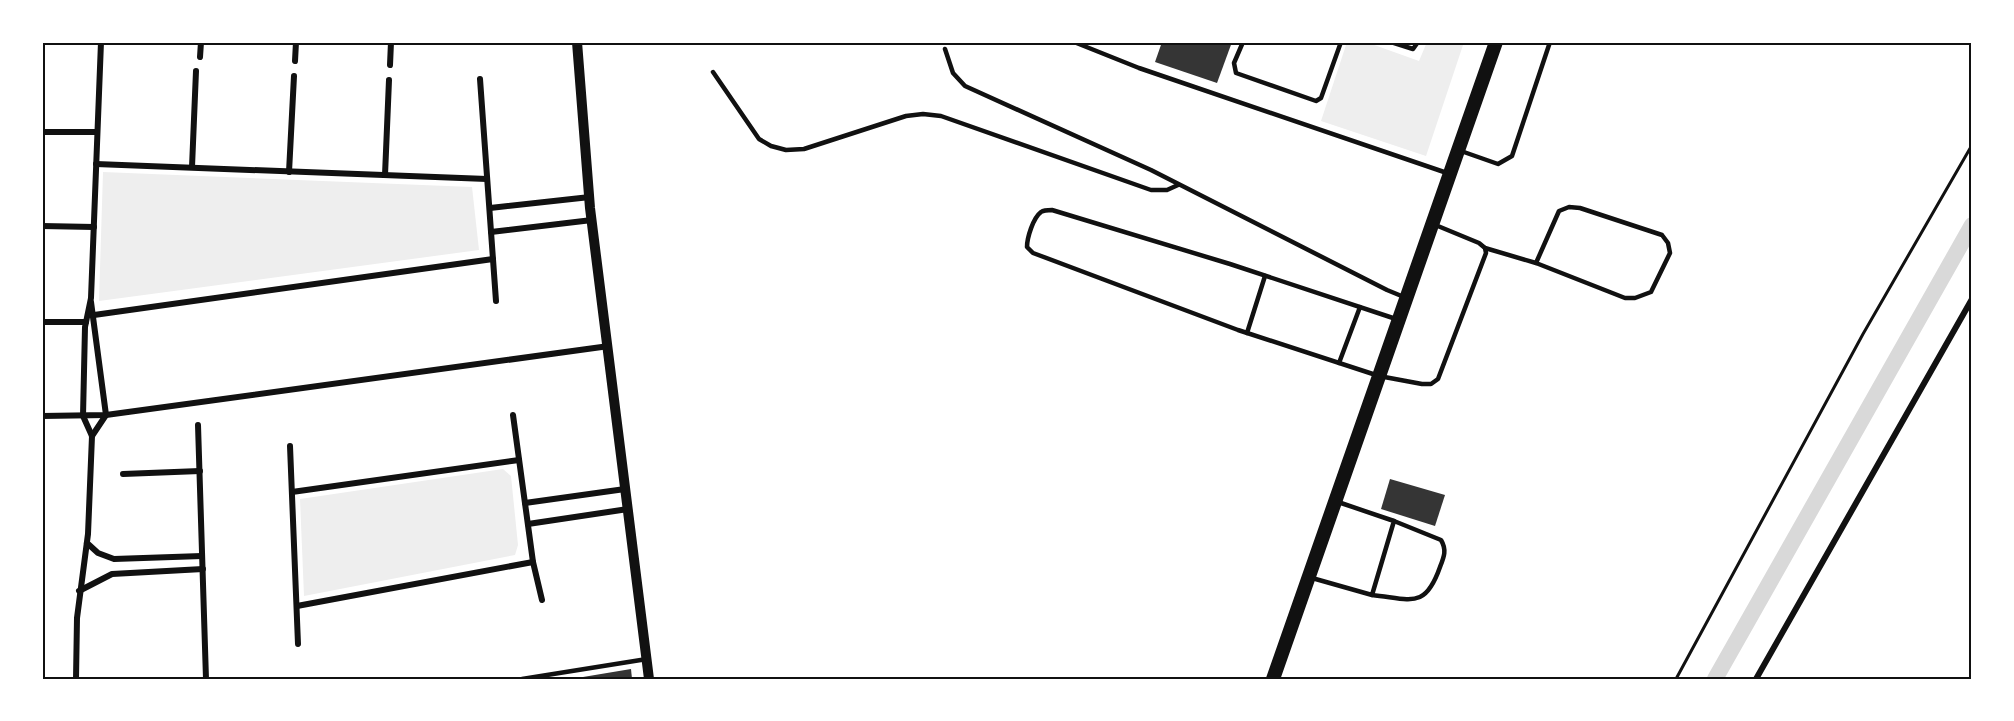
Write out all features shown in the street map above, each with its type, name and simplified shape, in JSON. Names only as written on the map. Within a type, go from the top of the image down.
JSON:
[{"type":"main road","points":[[1274,679],[1496,42]]},
{"type":"street","points":[[76,679],[75,644],[87,543],[92,436],[83,416],[86,322],[91,298],[101,42]]},
{"type":"street","points":[[200,57],[201,42]]},
{"type":"street","points":[[295,61],[296,42]]},
{"type":"street","points":[[390,65],[391,42]]},
{"type":"street","points":[[577,42],[592,220],[649,679]]},
{"type":"street","points":[[192,167],[196,71]]},
{"type":"street","points":[[289,172],[294,76]]},
{"type":"street","points":[[480,79],[496,301]]},
{"type":"street","points":[[385,176],[389,80]]},
{"type":"street","points":[[42,132],[98,132]]},
{"type":"street","points":[[96,164],[487,180]]},
{"type":"street","points":[[490,208],[590,197]]},
{"type":"street","points":[[491,232],[592,220]]},
{"type":"street","points":[[42,226],[94,227]]},
{"type":"street","points":[[42,321],[86,322],[94,315],[493,259]]},
{"type":"street","points":[[91,298],[106,415],[92,436]]},
{"type":"street","points":[[1756,679],[1972,298]]},
{"type":"street","points":[[42,416],[106,415],[609,346]]},
{"type":"street","points":[[513,415],[533,562],[542,600]]},
{"type":"street","points":[[198,424],[206,679]]},
{"type":"street","points":[[290,446],[298,644]]},
{"type":"street","points":[[292,492],[519,460]]},
{"type":"street","points":[[123,474],[200,471]]},
{"type":"street","points":[[525,503],[625,489]]},
{"type":"street","points":[[528,524],[628,509]]},
{"type":"street","points":[[87,543],[108,558],[127,560],[202,556]]},
{"type":"street","points":[[127,560],[128,572]]},
{"type":"street","points":[[297,606],[533,562]]},
{"type":"street","points":[[80,591],[107,576],[128,572],[203,569]]},
{"type":"lane","points":[[1074,42],[1139,68],[1449,174]]},
{"type":"lane","points":[[1243,42],[1234,63],[1236,73],[1316,101],[1321,98],[1341,42]]},
{"type":"lane","points":[[1391,42],[1413,49],[1418,42]]},
{"type":"lane","points":[[1458,150],[1498,164],[1512,156],[1550,42]]},
{"type":"lane","points":[[945,49],[952,73],[965,86],[1151,170],[1406,298]]},
{"type":"lane","points":[[713,72],[759,139],[771,146],[786,150],[804,149],[906,116],[923,114],[941,116],[1151,190],[1167,190],[1179,185]]},
{"type":"lane","points":[[1432,224],[1479,243],[1485,248],[1536,263],[1625,298],[1635,298],[1651,292],[1670,254],[1668,243],[1662,235],[1580,208],[1569,207],[1559,211],[1536,263]]},
{"type":"lane","points":[[1399,320],[1052,210],[1041,212],[1027,241],[1027,247],[1033,253],[1247,333],[1379,376],[1422,384],[1431,384],[1438,379],[1486,257],[1485,248]]},
{"type":"lane","points":[[1247,333],[1265,276]]},
{"type":"lane","points":[[1339,363],[1360,307]]},
{"type":"lane","points":[[1309,577],[1372,595],[1415,600],[1425,596],[1434,584],[1445,553],[1441,540],[1335,501]]},
{"type":"lane","points":[[1372,595],[1394,521]]},
{"type":"lane","points":[[522,679],[647,659]]},
{"type":"path","points":[[1676,679],[1863,334],[1972,145]]},
{"type":"shaded area","points":[[1347,42],[1366,42],[1419,61],[1427,42],[1464,42],[1426,156],[1321,121]]},
{"type":"shaded area","points":[[103,172],[472,187],[479,250],[99,301]]},
{"type":"shaded area","points":[[503,469],[511,476],[518,545],[515,555],[304,596],[300,499]]},
{"type":"building","points":[[1162,42],[1232,42],[1217,83],[1155,62]]},
{"type":"building","points":[[1390,479],[1445,495],[1435,526],[1381,509]]},
{"type":"building","points":[[631,669],[632,679],[577,679],[577,678]]},
{"type":"waterway","points":[[1715,679],[1972,225]]}]
